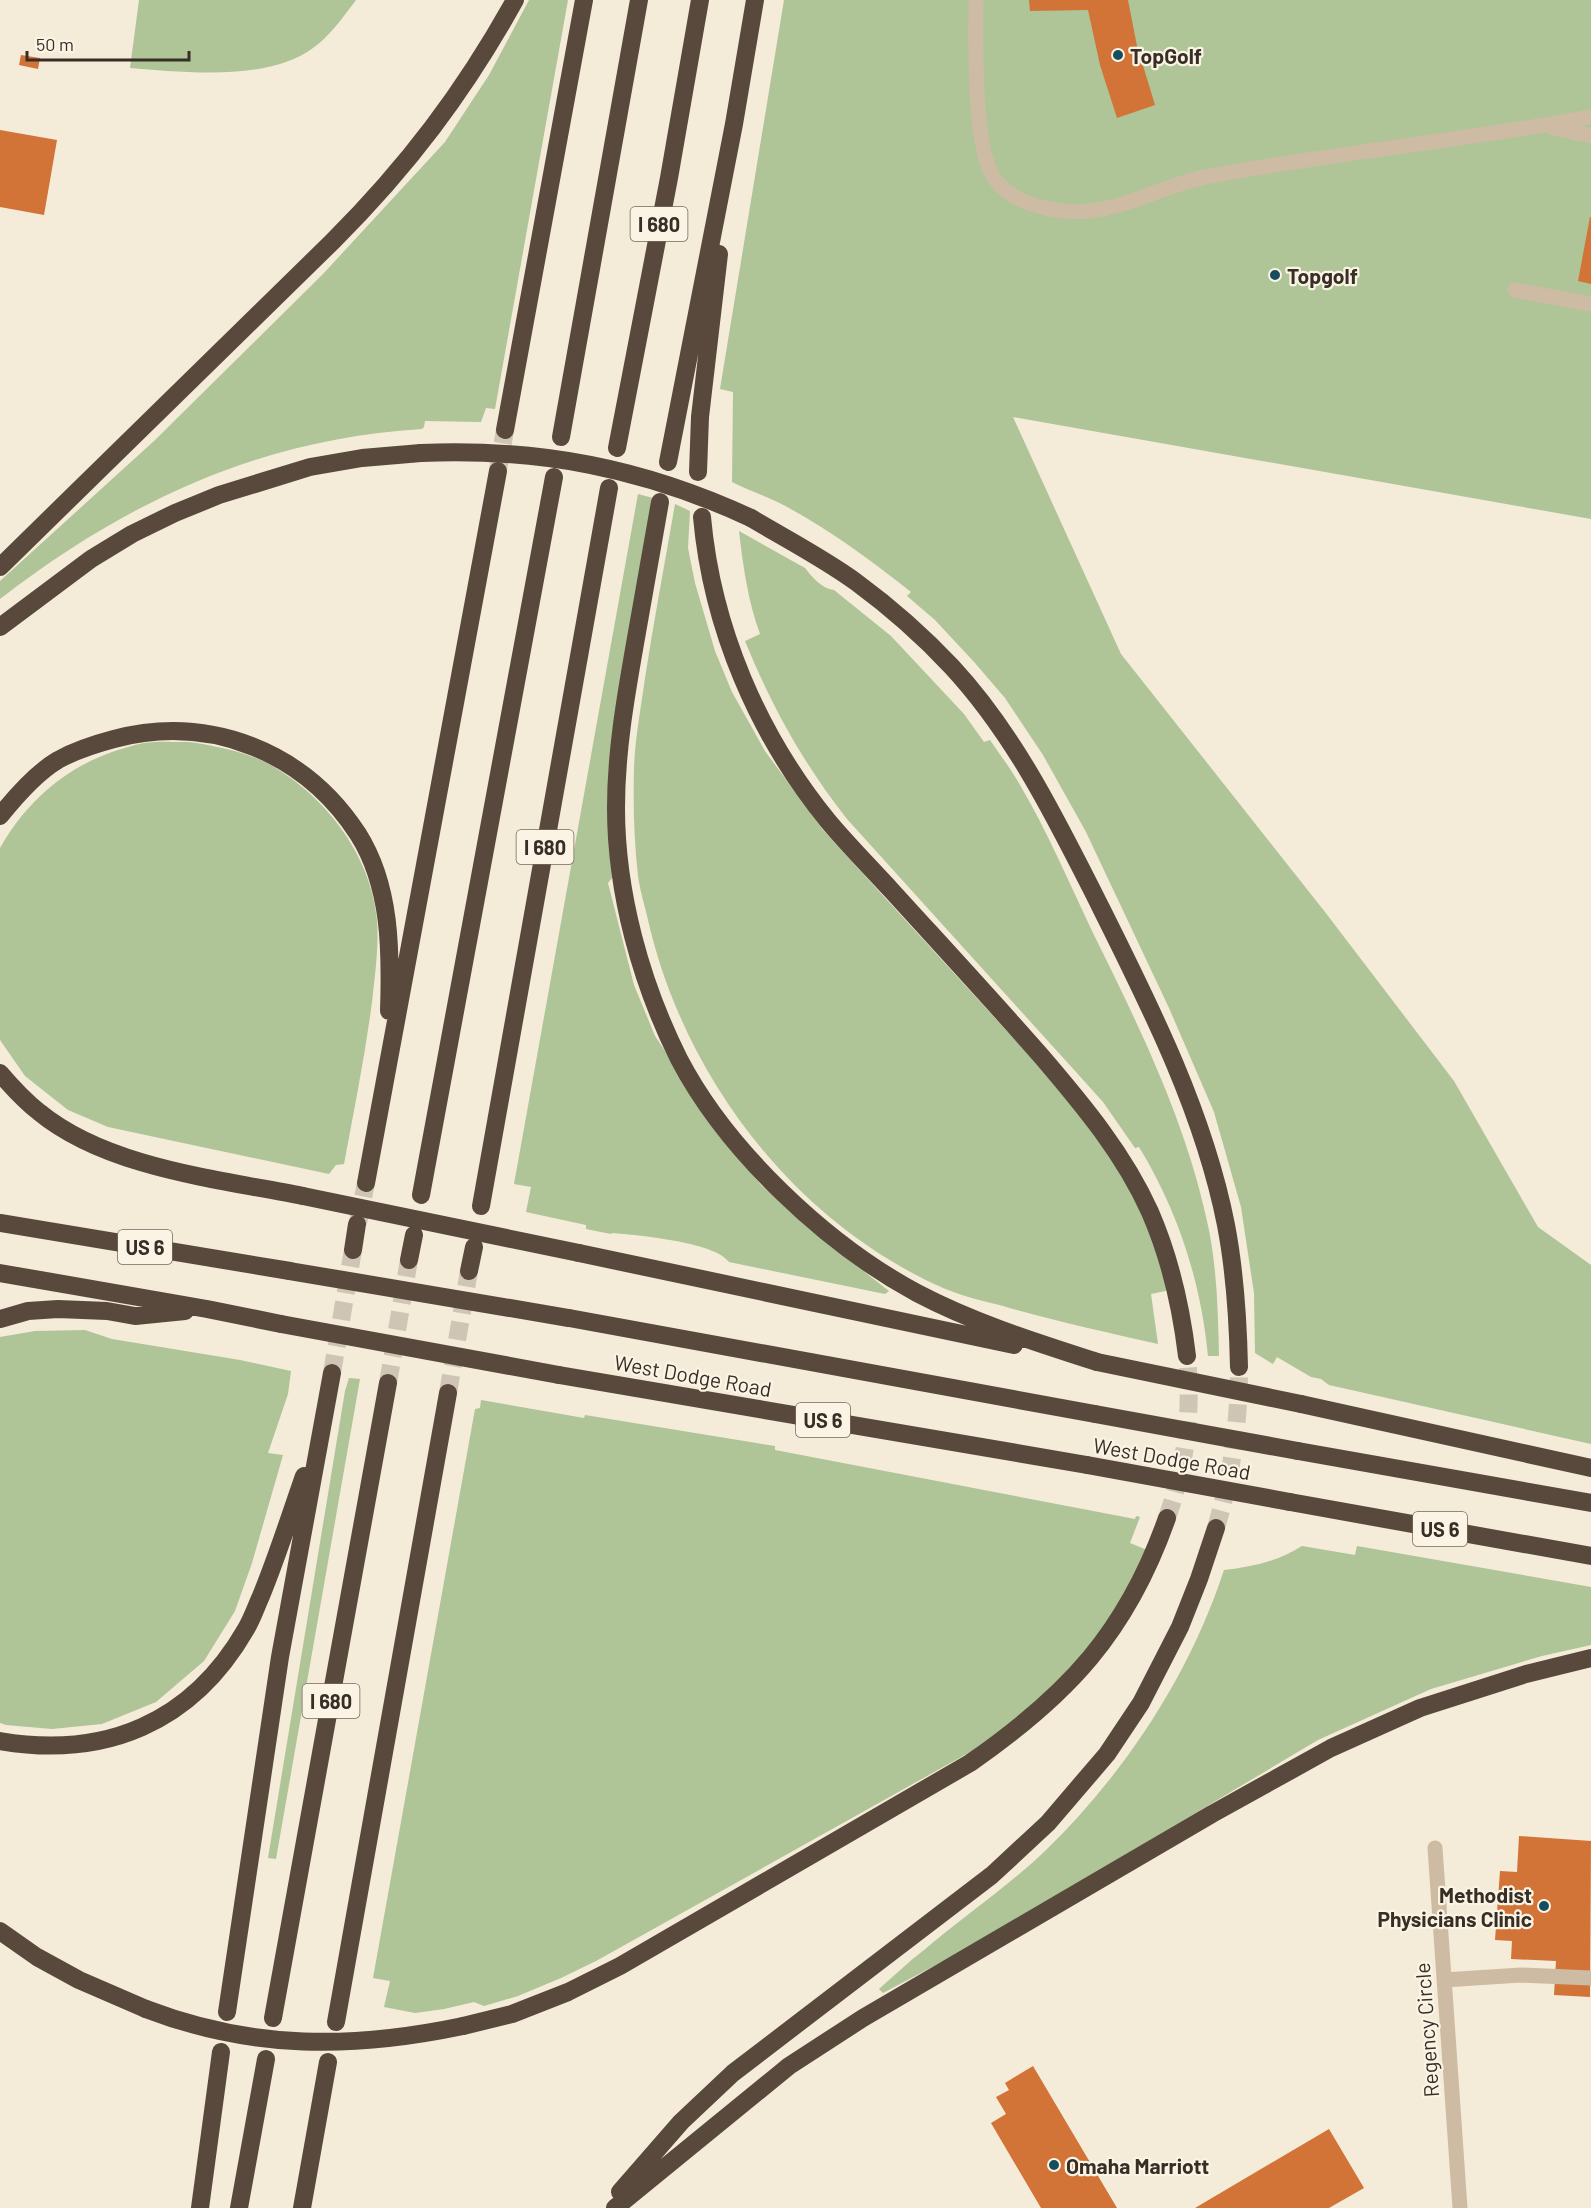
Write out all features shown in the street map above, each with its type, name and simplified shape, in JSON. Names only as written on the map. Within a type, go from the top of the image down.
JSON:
[{"type":"highway","points":[[0,567],[380,193],[421,144],[451,103],[483,56],[515,0]]},
{"type":"highway","points":[[505,430],[584,0]]},
{"type":"highway","name":"I 680","points":[[561,437],[639,0]]},
{"type":"highway","name":"I 680","points":[[617,448],[700,0]]},
{"type":"highway","points":[[668,462],[734,124],[755,0]]},
{"type":"highway","points":[[698,472],[701,405],[734,124]]},
{"type":"highway","points":[[0,627],[91,559],[132,534],[175,513],[219,495],[310,467],[362,458],[422,453],[491,452],[611,468],[695,494],[751,518],[855,581],[923,638],[953,668],[980,701],[1028,768],[1050,806],[1127,961],[1181,1079],[1200,1130],[1218,1191],[1232,1255],[1238,1312],[1239,1367]]},
{"type":"highway","points":[[366,1183],[498,471]]},
{"type":"highway","name":"I 680","points":[[421,1195],[554,477]]},
{"type":"highway","name":"I 680","points":[[481,1206],[609,488]]},
{"type":"highway","points":[[660,502],[623,709],[617,759],[616,811],[627,906],[639,955],[657,1007],[680,1059],[707,1105],[749,1157],[799,1209],[831,1236],[871,1265],[914,1291],[985,1325],[1097,1362]]},
{"type":"highway","points":[[702,517],[711,578],[722,625],[740,673],[763,721],[791,770],[828,821],[1015,1026],[1087,1111],[1114,1147],[1143,1198],[1164,1249],[1178,1298],[1187,1356]]},
{"type":"highway","points":[[0,816],[30,782],[57,760],[90,745],[135,734],[171,730],[208,733],[245,742],[279,759],[308,778],[335,804],[358,836],[377,879],[384,905],[389,940],[390,979],[386,1073]]},
{"type":"highway","points":[[0,1073],[40,1113],[85,1141],[118,1156],[150,1165],[1300,1404],[1591,1468]]},
{"type":"highway","name":"West Dodge Road","points":[[0,1223],[569,1318],[1591,1503]]},
{"type":"highway","points":[[353,1250],[357,1224]]},
{"type":"highway","points":[[410,1260],[414,1235]]},
{"type":"highway","points":[[469,1271],[474,1247]]},
{"type":"highway","name":"West Dodge Road","points":[[0,1273],[559,1375],[1087,1465],[1591,1556]]},
{"type":"highway","points":[[0,1319],[28,1311],[58,1309],[107,1311],[135,1316],[207,1309]]},
{"type":"highway","points":[[227,2012],[280,1657],[332,1373]]},
{"type":"highway","name":"I 680","points":[[273,2018],[388,1383]]},
{"type":"highway","name":"I 680","points":[[336,2022],[448,1394]]},
{"type":"highway","points":[[0,1741],[30,1746],[50,1746],[111,1738],[146,1727],[176,1709],[202,1688],[225,1663],[248,1628],[269,1577],[322,1423]]},
{"type":"highway","points":[[0,1930],[37,1957],[79,1980],[146,2009],[201,2028],[241,2036],[305,2042],[383,2040],[463,2026],[512,2014],[568,1992],[620,1966],[970,1763],[1000,1742],[1048,1704],[1105,1640],[1135,1595],[1167,1518]]},
{"type":"highway","points":[[607,2208],[681,2122],[734,2073],[992,1875],[1062,1808],[1107,1754],[1156,1677],[1193,1596],[1216,1527]]},
{"type":"highway","points":[[615,2208],[789,2066],[873,2012],[1222,1809],[1331,1748],[1420,1708],[1526,1674],[1591,1658]]},
{"type":"highway","points":[[200,2208],[221,2052]]},
{"type":"highway","points":[[239,2208],[266,2059]]},
{"type":"highway","points":[[302,2208],[328,2062]]},
{"type":"street","points":[[976,0],[978,97],[982,140],[989,168],[994,180],[1005,190],[1020,199],[1053,210],[1089,211],[1108,208],[1192,179],[1591,117]]},
{"type":"street","points":[[1544,126],[1591,136]]},
{"type":"street","points":[[1515,290],[1591,304]]},
{"type":"street","name":"Regency Circle","points":[[1435,1848],[1460,2208]]},
{"type":"street","points":[[1444,1980],[1521,1975],[1591,1978]]},
{"type":"green space","points":[[139,0],[356,0],[325,37],[313,48],[294,59],[273,66],[249,70],[200,72],[130,68]]},
{"type":"green space","points":[[529,0],[568,0],[495,409],[486,408],[481,422],[425,421],[422,429],[363,435],[306,446],[251,461],[198,481],[97,532],[0,599],[0,581],[154,441],[323,274],[445,142],[489,75]]},
{"type":"green space","points":[[784,0],[1591,0],[1591,519],[1013,417],[1121,654],[1325,912],[1454,1081],[1538,1227],[1591,1265],[1591,1444],[1329,1385],[1277,1357],[1273,1364],[1255,1353],[1254,1293],[1241,1207],[1214,1112],[1169,1008],[1086,832],[1043,755],[1005,698],[935,620],[907,596],[911,592],[867,558],[805,517],[732,482],[733,392],[720,389]]},
{"type":"green space","points":[[638,494],[653,498],[611,808],[612,878],[608,883],[634,985],[655,1036],[730,1147],[762,1186],[806,1226],[889,1291],[885,1294],[729,1262],[708,1249],[675,1241],[611,1234],[586,1229],[586,1225],[526,1212],[531,1187],[514,1184]]},
{"type":"green space","points":[[675,504],[690,511],[688,548],[695,583],[715,651],[732,692],[765,751],[823,830],[1026,1052],[1088,1124],[1119,1166],[1143,1212],[1170,1290],[1151,1294],[1158,1344],[965,1296],[943,1288],[889,1260],[839,1225],[794,1184],[753,1138],[718,1088],[688,1034],[665,978],[641,893],[634,822],[636,746],[648,656]]},
{"type":"green space","points":[[739,531],[805,568],[818,582],[834,590],[891,636],[964,714],[984,742],[990,740],[1030,802],[1143,1037],[1186,1146],[1198,1183],[1213,1254],[1219,1356],[1208,1356],[1200,1301],[1186,1248],[1165,1196],[1139,1147],[1135,1148],[1103,1102],[847,819],[816,777],[790,734],[766,689],[745,641],[760,634],[746,583]]},
{"type":"green space","points":[[190,742],[228,749],[256,758],[286,775],[306,790],[340,827],[354,848],[373,895],[377,920],[377,950],[366,1042],[344,1164],[336,1165],[329,1174],[108,1127],[68,1110],[25,1076],[0,1040],[0,848],[27,810],[43,793],[79,767],[99,757],[144,743]]},
{"type":"green space","points":[[85,1330],[112,1339],[240,1360],[291,1371],[288,1394],[268,1453],[283,1455],[252,1563],[235,1611],[204,1661],[156,1702],[102,1724],[52,1729],[6,1725],[0,1723],[0,1337],[35,1331]]},
{"type":"green space","points":[[349,1378],[360,1379],[276,1859],[268,1858],[345,1391]]},
{"type":"green space","points":[[481,1400],[584,1418],[585,1415],[775,1446],[775,1450],[1135,1519],[1136,1516],[1140,1517],[1130,1543],[1147,1550],[1124,1597],[1097,1640],[1038,1703],[979,1747],[596,1961],[561,1978],[518,1996],[484,2006],[474,2002],[415,2013],[384,2007],[390,1981],[373,1978],[475,1409],[480,1408]]},
{"type":"green space","points":[[1302,1546],[1355,1555],[1357,1546],[1591,1587],[1591,1645],[1542,1656],[1431,1689],[1318,1740],[979,1942],[883,1993],[879,1989],[907,1964],[1017,1876],[1047,1849],[1103,1788],[1129,1754],[1174,1684],[1210,1609],[1224,1570],[1265,1562],[1284,1556]]},
{"type":"building","name":"TopGolf","points":[[1029,0],[1128,0],[1137,46],[1155,105],[1117,118],[1100,65],[1088,10],[1030,11]]},
{"type":"building","points":[[21,55],[40,58],[38,69],[19,65]]},
{"type":"building","points":[[0,130],[57,140],[44,215],[0,207]]},
{"type":"building","points":[[1591,217],[1591,284],[1578,281]]},
{"type":"building","name":"Methodist Physicians Clinic","points":[[1519,1836],[1591,1841],[1590,1997],[1554,1995],[1556,1961],[1511,1959],[1512,1941],[1495,1940],[1500,1871],[1517,1872]]},
{"type":"building","name":"Omaha Marriott","points":[[1033,2066],[1117,2208],[1041,2208],[991,2123],[1006,2114],[996,2097],[1009,2090],[1005,2083]]},
{"type":"building","name":"Omaha Marriott","points":[[1329,2129],[1364,2188],[1329,2208],[1195,2208]]},
{"type":"tunnel","points":[[498,470],[505,430]]},
{"type":"tunnel","points":[[358,1223],[366,1183]]},
{"type":"tunnel","points":[[332,1373],[353,1250]]},
{"type":"tunnel","points":[[388,1383],[409,1260]]},
{"type":"tunnel","points":[[448,1393],[469,1271]]},
{"type":"tunnel","points":[[1167,1518],[1179,1478],[1186,1438],[1189,1398],[1187,1356]]},
{"type":"tunnel","points":[[1216,1528],[1234,1448],[1239,1367]]},
{"type":"place","name":"TopGolf","points":[[1118,55]]},
{"type":"place","name":"Topgolf","points":[[1275,275]]},
{"type":"place","name":"Methodist Physicians Clinic","points":[[1544,1906]]},
{"type":"place","name":"Omaha Marriott","points":[[1054,2165]]}]
